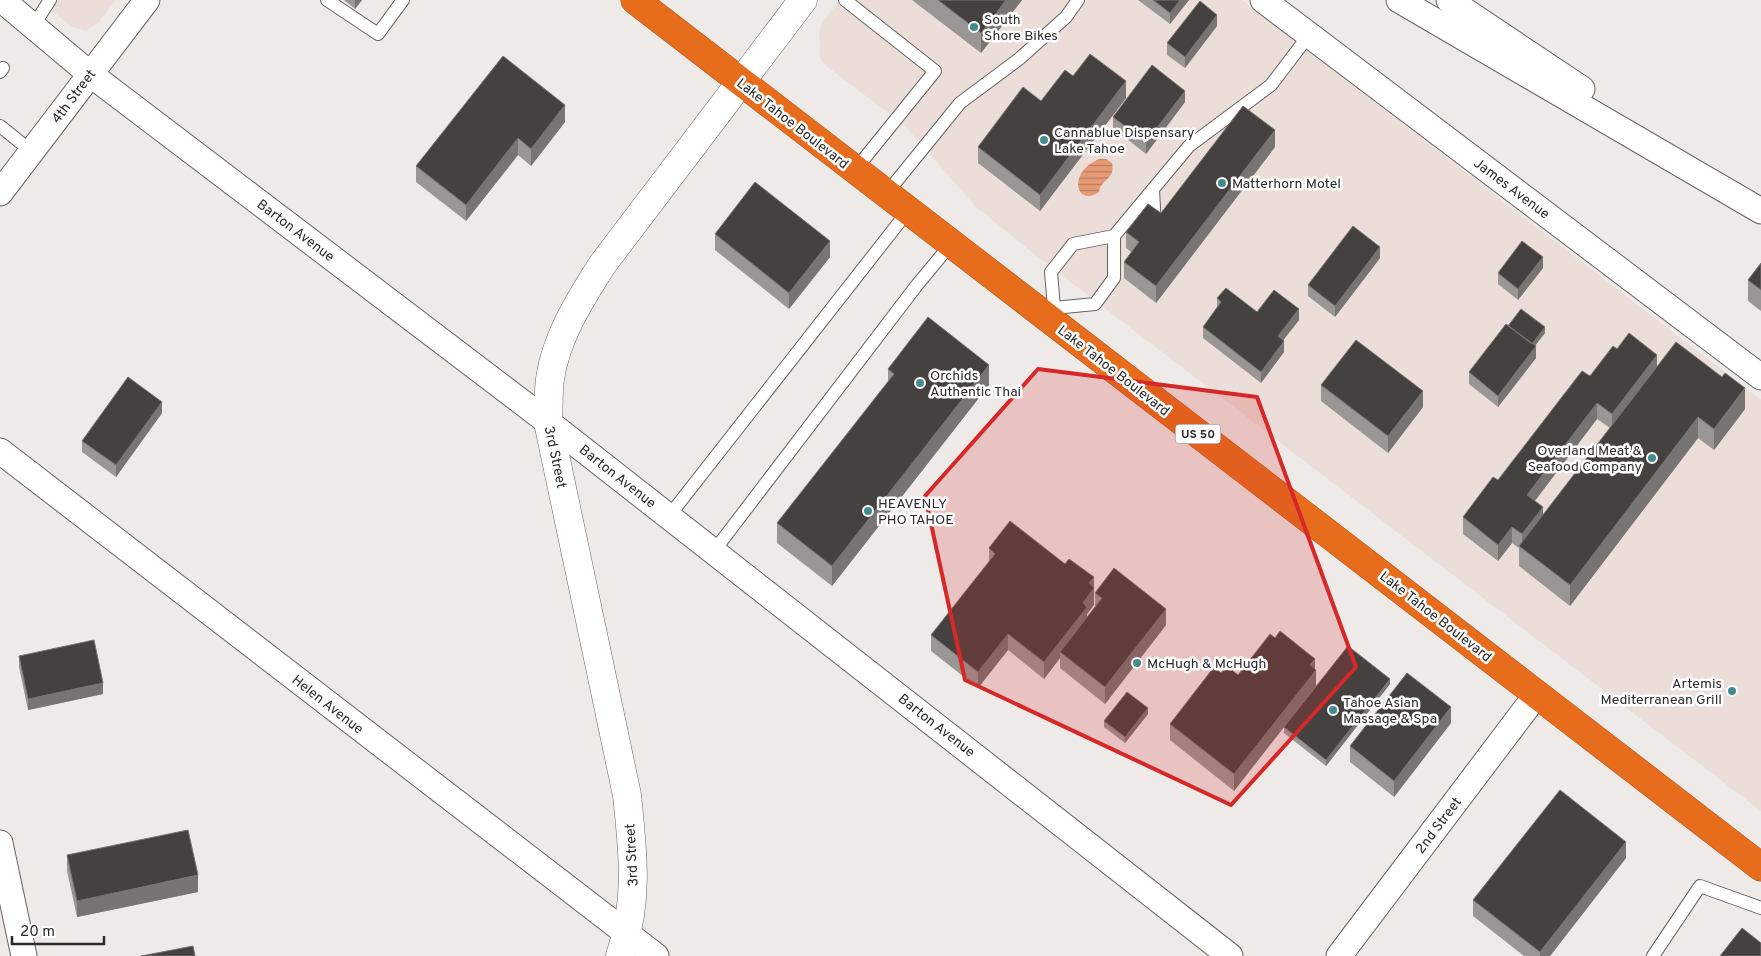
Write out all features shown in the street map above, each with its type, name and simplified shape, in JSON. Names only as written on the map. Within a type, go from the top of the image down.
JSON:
[{"type":"highway","name":"Lake Tahoe Boulevard","points":[[635,0],[951,244],[1051,313],[1761,867]]},
{"type":"street","name":"Barton Avenue","points":[[2,0],[90,74],[714,550],[1230,956]]},
{"type":"street","name":"4th Street","points":[[0,193],[147,0]]},
{"type":"street","name":"3rd Street","points":[[624,945],[633,898],[632,845],[627,795],[548,422],[550,380],[561,339],[581,299],[602,265],[803,0]]},
{"type":"street","name":"James Avenue","points":[[1263,0],[1761,377]]},
{"type":"street","points":[[1399,0],[1761,210]]},
{"type":"street","points":[[1449,0],[1761,210]]},
{"type":"street","name":"Helen Avenue","points":[[0,451],[624,945],[656,956]]},
{"type":"street","name":"2nd Street","points":[[1339,956],[1537,694]]},
{"type":"street","points":[[0,843],[24,956]]},
{"type":"lane","points":[[33,26],[50,0]]},
{"type":"lane","points":[[327,0],[378,34],[403,0]]},
{"type":"lane","points":[[845,0],[934,71],[855,170]]},
{"type":"lane","points":[[886,194],[960,103],[1019,60],[1066,17],[1078,0]]},
{"type":"lane","points":[[1390,0],[1761,210]]},
{"type":"lane","points":[[1128,260],[1095,304],[1051,313],[1051,272],[1073,244],[1114,236],[1189,146],[1270,84],[1309,35]]},
{"type":"lane","points":[[0,126],[31,151]]},
{"type":"lane","points":[[1153,190],[1155,226]]},
{"type":"lane","points":[[669,516],[908,211]]},
{"type":"lane","points":[[1114,236],[1114,278]]},
{"type":"lane","points":[[714,550],[911,293],[951,244]]},
{"type":"lane","points":[[1653,956],[1700,886],[1761,908]]},
{"type":"highlighted area","points":[[1038,369],[1257,397],[1356,667],[1231,805],[965,680],[925,496]]},
{"type":"shaded area","points":[[38,0],[116,0],[99,22],[86,31],[72,27]]},
{"type":"shaded area","points":[[840,0],[1242,0],[1761,400],[1761,811],[1034,254],[975,206],[904,125],[825,65],[820,58],[819,32],[823,21]]},
{"type":"shaded area","points":[[1099,159],[1106,159],[1112,163],[1112,172],[1102,184],[1099,192],[1091,196],[1085,195],[1080,192],[1078,186],[1079,179],[1082,172],[1089,165]]},
{"type":"building","points":[[938,0],[1006,0],[981,33]]},
{"type":"building","points":[[1153,0],[1180,0],[1170,13]]},
{"type":"building","points":[[1200,1],[1217,15],[1185,57],[1167,43]]},
{"type":"building","name":"Cannablue Dispensary Lake Tahoe","points":[[1090,54],[1126,81],[1040,195],[978,147],[1023,87],[1041,101],[1065,70],[1073,76]]},
{"type":"building","points":[[503,56],[565,105],[531,149],[518,138],[466,205],[416,166]]},
{"type":"building","points":[[1152,65],[1185,91],[1146,142],[1113,117]]},
{"type":"building","name":"Matterhorn Motel","points":[[1243,106],[1275,130],[1156,286],[1124,262],[1139,242],[1126,232],[1148,204],[1161,213]]},
{"type":"building","points":[[755,182],[830,241],[789,293],[715,234]]},
{"type":"building","points":[[1353,226],[1380,247],[1335,306],[1308,285]]},
{"type":"building","points":[[1522,241],[1543,257],[1518,289],[1498,273]]},
{"type":"building","points":[[1761,263],[1761,290],[1748,280]]},
{"type":"building","points":[[1226,288],[1257,312],[1274,290],[1299,309],[1278,336],[1284,341],[1261,372],[1203,327],[1221,302],[1217,298]]},
{"type":"building","points":[[1521,309],[1545,327],[1532,344],[1508,326]]},
{"type":"building","points":[[928,317],[989,365],[832,566],[777,523],[894,374],[888,369]]},
{"type":"building","points":[[1506,324],[1536,346],[1498,396],[1469,372]]},
{"type":"building","points":[[1629,333],[1657,355],[1612,414],[1597,403],[1527,495],[1543,507],[1522,534],[1512,527],[1498,545],[1463,517],[1493,477],[1498,480],[1582,371],[1590,376],[1613,346],[1617,349]]},
{"type":"building","points":[[1356,340],[1423,391],[1388,436],[1321,385]]},
{"type":"building","points":[[1676,342],[1722,377],[1725,373],[1745,388],[1714,429],[1698,417],[1570,585],[1519,546]]},
{"type":"building","points":[[128,377],[162,402],[116,465],[82,441]]},
{"type":"building","points":[[1010,521],[1065,564],[1069,559],[1094,577],[1089,583],[1094,588],[1083,603],[1087,607],[1044,662],[1008,634],[978,672],[931,635],[995,554],[989,548]]},
{"type":"building","points":[[1114,568],[1166,609],[1105,687],[1060,652],[1102,598],[1095,593]]},
{"type":"building","points":[[1280,631],[1315,659],[1310,665],[1316,670],[1234,774],[1170,724],[1214,667],[1221,673],[1227,666],[1238,675],[1270,634],[1275,638]]},
{"type":"building","points":[[94,640],[103,683],[28,699],[19,656]]},
{"type":"building","points":[[1348,646],[1390,679],[1326,760],[1284,727]]},
{"type":"building","points":[[1407,673],[1451,707],[1394,781],[1350,746]]},
{"type":"building","points":[[1127,692],[1148,708],[1125,737],[1104,721]]},
{"type":"building","points":[[1560,790],[1626,842],[1540,952],[1473,900]]},
{"type":"building","points":[[188,830],[198,875],[77,901],[67,855]]},
{"type":"building","points":[[1742,928],[1761,943],[1761,956],[1720,956]]},
{"type":"building","points":[[193,946],[195,956],[141,956]]},
{"type":"place","name":"South Shore Bikes","points":[[974,27]]},
{"type":"place","name":"Cannablue Dispensary Lake Tahoe","points":[[1044,140]]},
{"type":"place","name":"Matterhorn Motel","points":[[1222,183]]},
{"type":"place","name":"Orchids Authentic Thai","points":[[920,383]]},
{"type":"place","name":"Overland Meat & Seafood Company","points":[[1652,458]]},
{"type":"place","name":"HEAVENLY PHO TAHOE","points":[[868,511]]},
{"type":"place","name":"McHugh & McHugh","points":[[1137,663]]},
{"type":"place","name":"Artemis Mediterranean Grill","points":[[1732,691]]},
{"type":"place","name":"Tahoe Asian Massage & Spa","points":[[1333,710]]}]
